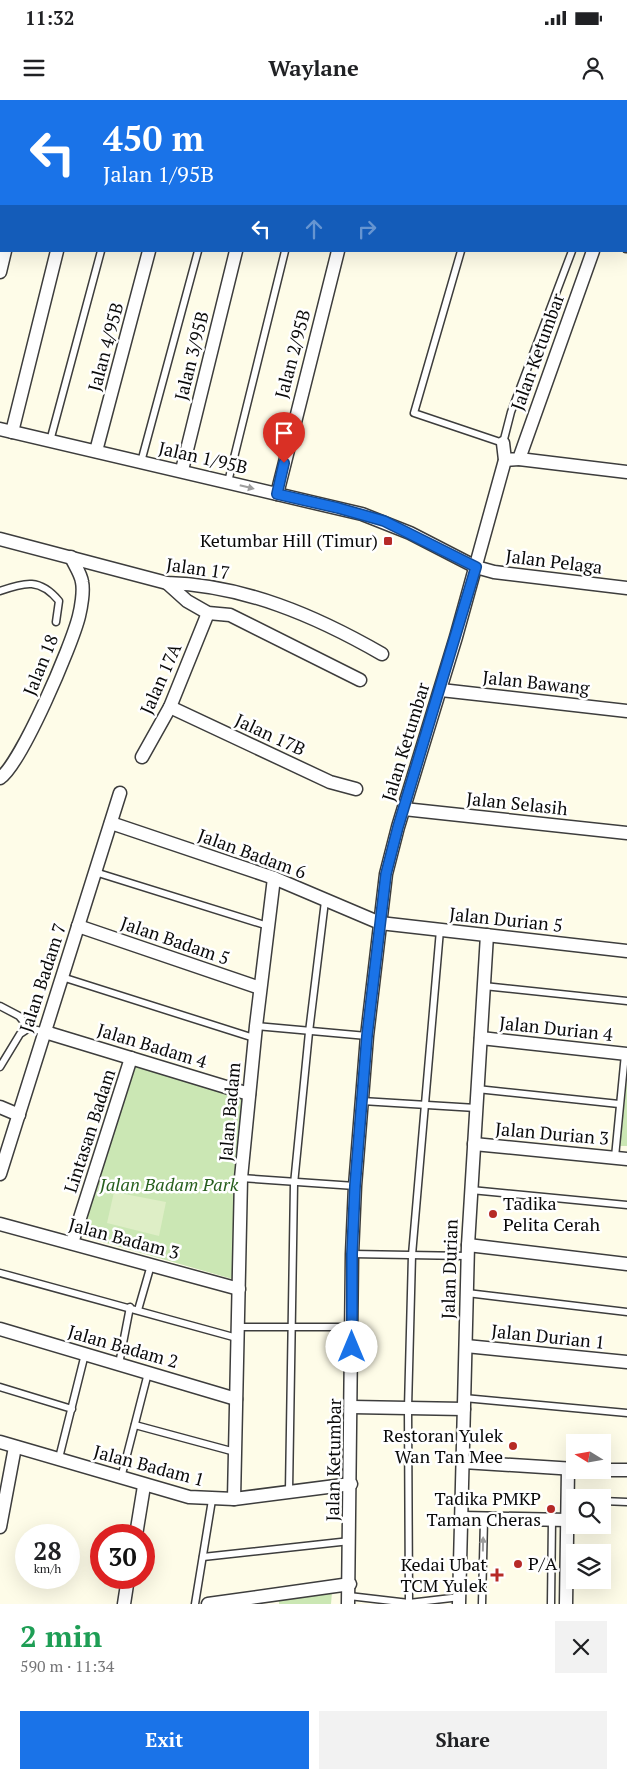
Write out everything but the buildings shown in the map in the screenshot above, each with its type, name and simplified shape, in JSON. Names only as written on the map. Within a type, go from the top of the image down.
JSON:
[{"type":"street","points":[[0,272],[5,252]]},
{"type":"street","points":[[6,430],[57,252]]},
{"type":"street","name":"Jalan 4/95B","points":[[96,451],[149,252]]},
{"type":"street","name":"Jalan 3/95B","points":[[182,470],[236,252]]},
{"type":"street","name":"Jalan 2/95B","points":[[277,494],[338,252]]},
{"type":"street","name":"Jalan Ketumbar","points":[[519,459],[593,252]]},
{"type":"street","name":"Jalan 1/95B","points":[[6,430],[182,470],[384,521],[476,567]]},
{"type":"street","points":[[503,443],[505,460],[519,459],[627,472]]},
{"type":"street","name":"Jalan Ketumbar","points":[[349,1595],[352,1254],[355,1186],[367,1036],[386,874],[476,567],[505,460]]},
{"type":"street","name":"Jalan 17","points":[[0,539],[167,583],[192,584],[233,591],[318,619],[382,654]]},
{"type":"street","name":"Jalan 18","points":[[0,778],[7,774],[40,713],[79,616],[82,582],[71,557]]},
{"type":"street","name":"Jalan Pelaga","points":[[476,567],[494,572],[627,588]]},
{"type":"street","points":[[167,583],[187,601],[208,613],[230,615],[360,680]]},
{"type":"street","name":"Jalan 17A","points":[[142,757],[170,708],[208,613]]},
{"type":"street","name":"Jalan Bawang","points":[[440,690],[627,711]]},
{"type":"street","name":"Jalan 17B","points":[[170,708],[330,782],[356,789]]},
{"type":"street","name":"Jalan Badam 7","points":[[0,1174],[120,792]]},
{"type":"street","name":"Jalan Selasih","points":[[404,809],[627,833]]},
{"type":"street","name":"Jalan Badam 6","points":[[111,823],[274,878],[380,923]]},
{"type":"street","name":"Jalan Badam","points":[[234,1499],[241,1178],[255,1032],[274,878]]},
{"type":"street","name":"Jalan Durian 5","points":[[380,923],[627,951]]},
{"type":"street","name":"Jalan Badam 5","points":[[78,926],[260,988]]},
{"type":"street","name":"Jalan Durian","points":[[460,1601],[468,1251],[487,935]]},
{"type":"street","name":"Jalan Badam 4","points":[[45,1032],[249,1094]]},
{"type":"street","name":"Jalan Durian 4","points":[[481,1038],[626,1054]]},
{"type":"street","name":"Lintasan Badam","points":[[72,1243],[131,1058]]},
{"type":"street","points":[[0,1107],[19,1115]]},
{"type":"street","name":"Jalan Durian 3","points":[[474,1144],[621,1158]]},
{"type":"street","name":"Jalan Badam 3","points":[[0,1224],[239,1289]]},
{"type":"street","points":[[468,1251],[627,1264]]},
{"type":"street","name":"Jalan Badam 2","points":[[0,1330],[236,1399]]},
{"type":"street","name":"Jalan Durian 1","points":[[466,1346],[627,1362]]},
{"type":"street","points":[[352,1407],[408,1408],[464,1403]]},
{"type":"street","name":"Jalan Badam 1","points":[[0,1442],[59,1458],[144,1486],[212,1500],[234,1499],[351,1484]]},
{"type":"street","points":[[0,1527],[15,1447]]},
{"type":"street","points":[[463,1462],[566,1469]]},
{"type":"street","points":[[611,1470],[627,1470]]},
{"type":"street","points":[[138,1524],[144,1486]]},
{"type":"street","points":[[462,1518],[566,1520]]},
{"type":"street","points":[[566,1604],[568,1534]]},
{"type":"street","points":[[124,1604],[126,1589]]},
{"type":"street","points":[[208,1604],[349,1595]]},
{"type":"lane","points":[[50,440],[101,252]]},
{"type":"lane","points":[[141,462],[198,252]]},
{"type":"lane","points":[[228,482],[285,252]]},
{"type":"lane","points":[[461,252],[414,413],[503,443],[511,412],[572,252]]},
{"type":"lane","points":[[0,591],[29,582],[49,589],[59,601],[56,622]]},
{"type":"lane","points":[[95,872],[268,926]]},
{"type":"lane","points":[[289,1491],[294,1184],[309,1032],[325,901]]},
{"type":"lane","points":[[409,1603],[408,1408],[412,1256],[440,930]]},
{"type":"lane","points":[[62,977],[255,1032],[309,1032],[367,1036]]},
{"type":"lane","points":[[484,986],[627,1001]]},
{"type":"lane","points":[[0,1006],[18,1016],[28,1028],[45,1032]]},
{"type":"lane","points":[[0,1066],[20,1034],[28,1028]]},
{"type":"lane","points":[[621,1158],[619,1104],[626,1054]]},
{"type":"lane","points":[[477,1089],[619,1104]]},
{"type":"lane","points":[[362,1101],[476,1108]]},
{"type":"lane","points":[[241,1178],[294,1184],[355,1186]]},
{"type":"lane","points":[[471,1190],[627,1205]]},
{"type":"lane","points":[[352,1254],[412,1256],[468,1251]]},
{"type":"lane","points":[[138,1310],[151,1265]]},
{"type":"lane","points":[[0,1272],[138,1310],[239,1333],[291,1328],[352,1327]]},
{"type":"lane","points":[[467,1293],[627,1312]]},
{"type":"lane","points":[[119,1364],[130,1307]]},
{"type":"lane","points":[[59,1458],[85,1354]]},
{"type":"lane","points":[[121,1479],[148,1373]]},
{"type":"lane","points":[[0,1388],[72,1409]]},
{"type":"lane","points":[[464,1403],[627,1413]]},
{"type":"lane","points":[[135,1425],[236,1452]]},
{"type":"lane","points":[[196,1604],[212,1500]]},
{"type":"lane","points":[[611,1501],[627,1502]]},
{"type":"lane","points":[[482,1604],[484,1519]]},
{"type":"lane","points":[[551,1604],[552,1519]]},
{"type":"lane","points":[[203,1557],[350,1541]]},
{"type":"lane","points":[[349,1595],[409,1603],[460,1601]]},
{"type":"green space","name":"Jalan Badam Park","points":[[131,1058],[249,1094],[236,1280],[78,1235]]},
{"type":"green space","points":[[627,1079],[627,1146],[620,1146]]},
{"type":"green space","points":[[114,1192],[166,1202],[159,1236],[107,1223]]},
{"type":"green space","points":[[332,1592],[331,1604],[279,1604],[279,1600]]},
{"type":"place","name":"Ketumbar Hill (Timur)","points":[[388,541]]},
{"type":"place","name":"Tadika Pelita Cerah","points":[[493,1214]]},
{"type":"place","name":"Restoran Yulek Wan Tan Mee","points":[[513,1446]]},
{"type":"place","name":"Tadika PMKP Taman Cheras","points":[[551,1509]]},
{"type":"place","name":"P/A","points":[[518,1564]]},
{"type":"place","name":"Kedai Ubat TCM Yulek","points":[[497,1575]]},
{"type":"route","points":[[284,463],[277,494],[384,521],[476,567],[398,827],[386,874],[367,1036],[355,1186],[352,1254],[352,1347]]}]
